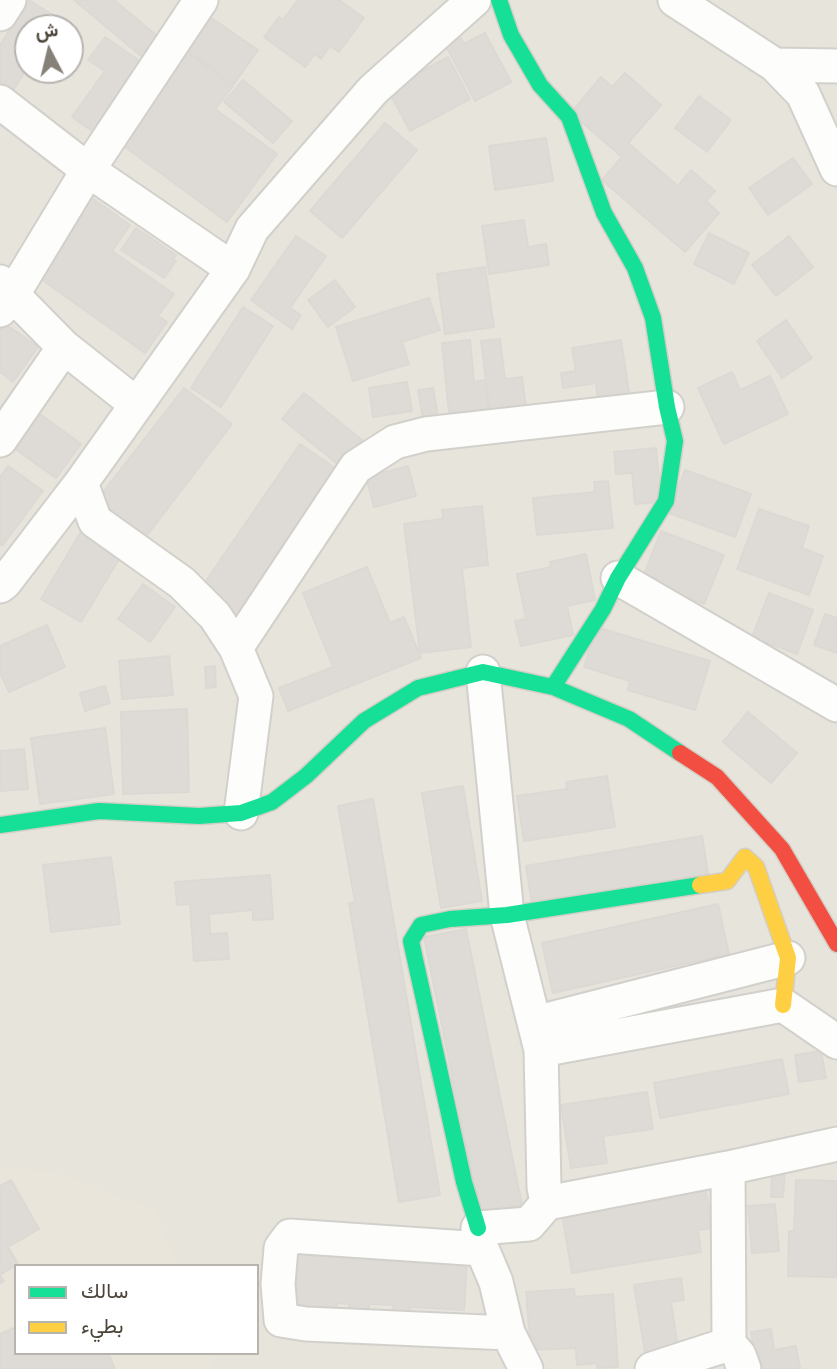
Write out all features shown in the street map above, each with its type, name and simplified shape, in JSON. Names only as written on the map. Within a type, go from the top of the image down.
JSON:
[{"type":"street","points":[[0,14],[9,0]]},
{"type":"street","points":[[136,404],[4,296],[201,0]]},
{"type":"street","points":[[0,586],[81,483],[233,269],[251,229],[373,90],[474,0]]},
{"type":"street","points":[[499,0],[511,35],[540,85],[569,117],[604,213],[635,268],[653,318],[675,442],[666,501],[618,578],[603,609],[553,687]]},
{"type":"street","points":[[675,0],[775,65],[803,94],[837,169]]},
{"type":"street","points":[[775,65],[837,66]]},
{"type":"street","points":[[0,102],[88,170],[233,269]]},
{"type":"street","points":[[0,440],[65,347]]},
{"type":"street","points":[[236,648],[356,467],[395,442],[426,433],[667,407]]},
{"type":"street","points":[[81,483],[95,521],[183,583],[215,616],[236,648],[256,696],[241,813]]},
{"type":"street","points":[[618,578],[837,705]]},
{"type":"street","points":[[483,672],[507,915],[538,1037],[544,1187],[547,1203]]},
{"type":"street","points":[[0,825],[99,810],[199,816],[241,813],[272,802],[306,776],[364,721],[418,688],[483,672],[553,687],[629,719],[717,778],[782,849],[837,944]]},
{"type":"street","points":[[526,1369],[508,1333],[496,1282],[464,1182],[411,941],[421,925],[450,919],[507,915],[727,881],[745,857],[756,867],[788,958],[783,1005]]},
{"type":"street","points":[[538,1037],[788,958]]},
{"type":"street","points":[[538,1037],[783,1005],[837,1042]]},
{"type":"street","points":[[508,1333],[306,1324],[281,1320],[278,1284],[281,1248],[290,1236],[480,1238],[529,1224],[547,1203],[837,1144]]},
{"type":"street","points":[[652,1369],[736,1357],[728,1168]]},
{"type":"shaded area","points":[[0,0],[837,0],[837,1369],[0,1369]]},
{"type":"shaded area","points":[[0,1169],[52,1171],[156,1211],[176,1264],[14,1264],[14,1355],[211,1355],[216,1369],[0,1369]]},
{"type":"building","points":[[29,0],[51,14],[20,14]]},
{"type":"building","points":[[74,0],[114,0],[163,41],[147,61]]},
{"type":"building","points":[[298,0],[339,0],[364,18],[339,52],[330,46],[321,59],[315,54],[305,67],[264,37],[279,17],[283,20]]},
{"type":"building","points":[[210,17],[258,50],[234,84],[187,50]]},
{"type":"building","points":[[14,23],[14,84],[17,84],[13,90],[0,82],[0,45]]},
{"type":"building","points":[[485,33],[511,82],[475,101],[446,46],[461,38],[464,44]]},
{"type":"building","points":[[105,37],[151,69],[102,138],[72,117],[105,71],[88,60]]},
{"type":"building","points":[[180,47],[233,86],[215,109],[277,154],[227,222],[117,141]]},
{"type":"building","points":[[448,57],[470,99],[410,131],[388,90]]},
{"type":"building","points":[[625,73],[661,105],[628,143],[678,186],[691,170],[715,191],[706,201],[719,213],[685,252],[602,180],[622,157],[571,113],[601,77],[612,87]]},
{"type":"building","points":[[243,80],[292,121],[273,143],[224,102]]},
{"type":"building","points":[[699,96],[731,120],[707,152],[675,128]]},
{"type":"building","points":[[385,123],[417,150],[342,238],[310,211]]},
{"type":"building","points":[[546,138],[553,181],[495,190],[489,146]]},
{"type":"building","points":[[793,158],[812,184],[768,215],[749,188]]},
{"type":"building","points":[[89,196],[130,225],[112,251],[174,294],[158,316],[167,322],[145,353],[34,274]]},
{"type":"building","points":[[524,220],[528,247],[546,244],[549,265],[489,274],[482,226]]},
{"type":"building","points":[[136,228],[176,255],[173,260],[176,261],[164,278],[121,250]]},
{"type":"building","points":[[709,233],[749,253],[734,284],[694,264]]},
{"type":"building","points":[[296,236],[326,256],[290,308],[301,315],[292,329],[251,300]]},
{"type":"building","points":[[789,236],[813,267],[776,296],[752,265]]},
{"type":"building","points":[[485,267],[494,327],[445,334],[437,274]]},
{"type":"building","points":[[335,280],[355,307],[328,327],[308,300]]},
{"type":"building","points":[[429,298],[440,330],[402,342],[409,364],[353,381],[336,327]]},
{"type":"building","points":[[243,307],[273,326],[221,407],[191,388]]},
{"type":"building","points":[[0,320],[38,347],[13,382],[0,372]]},
{"type":"building","points":[[786,320],[812,358],[782,378],[757,341]]},
{"type":"building","points":[[500,339],[505,379],[522,377],[526,408],[490,412],[481,341]]},
{"type":"building","points":[[470,340],[474,382],[485,380],[489,420],[450,423],[442,343]]},
{"type":"building","points":[[621,340],[631,405],[599,409],[596,383],[563,388],[561,373],[576,371],[572,348]]},
{"type":"building","points":[[732,372],[740,390],[770,376],[788,414],[724,444],[698,388]]},
{"type":"building","points":[[407,382],[412,411],[373,417],[369,388]]},
{"type":"building","points":[[184,388],[232,424],[142,542],[93,505]]},
{"type":"building","points":[[433,388],[439,422],[424,424],[418,390]]},
{"type":"building","points":[[304,393],[362,440],[340,466],[282,419]]},
{"type":"building","points":[[40,414],[81,444],[56,478],[15,449]]},
{"type":"building","points":[[300,444],[341,472],[238,622],[197,594]]},
{"type":"building","points":[[656,448],[661,502],[635,504],[632,473],[616,474],[614,452]]},
{"type":"building","points":[[8,466],[43,491],[2,546],[0,477]]},
{"type":"building","points":[[408,466],[416,496],[374,507],[366,477]]},
{"type":"building","points":[[685,470],[751,494],[735,537],[669,513]]},
{"type":"building","points":[[608,481],[613,528],[537,535],[533,498],[595,492],[594,482]]},
{"type":"building","points":[[482,506],[488,565],[462,568],[471,647],[420,653],[404,524],[443,519],[442,510]]},
{"type":"building","points":[[759,509],[809,526],[802,548],[823,556],[809,595],[737,569]]},
{"type":"building","points":[[82,530],[122,554],[81,622],[41,599]]},
{"type":"building","points":[[661,531],[724,555],[704,604],[642,580]]},
{"type":"building","points":[[586,554],[595,600],[567,606],[573,635],[521,646],[515,621],[526,619],[517,574],[551,567],[550,562]]},
{"type":"building","points":[[367,567],[390,623],[404,617],[421,658],[288,711],[279,688],[333,667],[303,593]]},
{"type":"building","points":[[143,584],[175,607],[150,642],[118,619]]},
{"type":"building","points":[[769,593],[813,610],[797,654],[752,637]]},
{"type":"building","points":[[825,614],[837,618],[837,653],[814,645]]},
{"type":"building","points":[[47,625],[65,667],[9,692],[0,673],[0,646]]},
{"type":"building","points":[[596,627],[710,661],[695,710],[628,690],[630,681],[584,667]]},
{"type":"building","points":[[169,656],[173,695],[122,699],[119,661]]},
{"type":"building","points":[[215,666],[216,687],[206,688],[205,667]]},
{"type":"building","points":[[105,686],[110,703],[85,711],[80,693]]},
{"type":"building","points":[[187,709],[189,792],[123,794],[121,712]]},
{"type":"building","points":[[748,712],[797,753],[771,783],[723,742]]},
{"type":"building","points":[[105,728],[114,794],[40,804],[31,738]]},
{"type":"building","points":[[24,749],[28,789],[0,791],[0,751]]},
{"type":"building","points":[[607,776],[615,827],[524,841],[517,796],[567,789],[566,782]]},
{"type":"building","points":[[463,786],[482,901],[441,908],[422,793]]},
{"type":"building","points":[[373,799],[440,1195],[399,1202],[349,903],[355,902],[338,806]]},
{"type":"building","points":[[702,836],[708,874],[532,904],[526,866]]},
{"type":"building","points":[[111,857],[120,924],[51,932],[43,865]]},
{"type":"building","points":[[270,875],[273,919],[253,920],[253,910],[209,914],[210,934],[227,933],[229,959],[194,961],[190,904],[177,905],[175,882]]},
{"type":"building","points":[[718,904],[729,954],[553,993],[542,943]]},
{"type":"building","points":[[466,929],[522,1205],[480,1213],[424,937]]},
{"type":"building","points":[[821,1051],[826,1078],[799,1082],[795,1055]]},
{"type":"building","points":[[782,1059],[789,1094],[660,1118],[654,1083]]},
{"type":"building","points":[[647,1092],[653,1129],[603,1136],[607,1163],[571,1168],[561,1105]]},
{"type":"building","points":[[772,1170],[785,1171],[783,1197],[771,1197]]},
{"type":"building","points":[[11,1180],[39,1229],[8,1247],[18,1264],[0,1275],[0,1186]]},
{"type":"building","points":[[796,1180],[837,1181],[836,1277],[788,1276],[789,1231],[794,1231]]},
{"type":"building","points":[[705,1185],[712,1228],[698,1230],[701,1252],[572,1273],[561,1208]]},
{"type":"building","points":[[775,1204],[779,1251],[752,1253],[748,1206]]},
{"type":"building","points":[[291,1248],[467,1259],[464,1310],[410,1307],[409,1323],[391,1322],[393,1305],[369,1304],[368,1320],[348,1319],[349,1304],[337,1303],[336,1319],[287,1313]]},
{"type":"building","points":[[681,1278],[684,1300],[671,1302],[678,1348],[645,1353],[634,1285]]},
{"type":"building","points":[[574,1289],[575,1297],[613,1294],[618,1367],[597,1368],[597,1363],[577,1365],[576,1348],[531,1350],[526,1292]]},
{"type":"building","points":[[14,1328],[14,1355],[109,1355],[115,1369],[0,1369],[0,1334]]},
{"type":"building","points":[[771,1329],[774,1350],[796,1346],[800,1369],[757,1369],[751,1332]]},
{"type":"traffic: fast","points":[[499,0],[511,35],[540,85],[569,117],[604,213],[635,268],[653,318],[675,441],[666,501],[618,578],[603,609],[553,687]]},
{"type":"traffic: fast","points":[[0,825],[99,811],[199,816],[241,813],[272,802],[306,776],[364,721],[418,688],[483,672],[553,687],[629,719],[680,753]]},
{"type":"traffic: fast","points":[[478,1228],[464,1182],[411,941],[421,925],[450,919],[507,915],[700,885]]},
{"type":"traffic: slow","points":[[700,885],[727,881],[745,857],[756,867],[788,958],[783,1005]]},
{"type":"traffic: jam","points":[[680,753],[717,777],[782,849],[837,944]]}]
